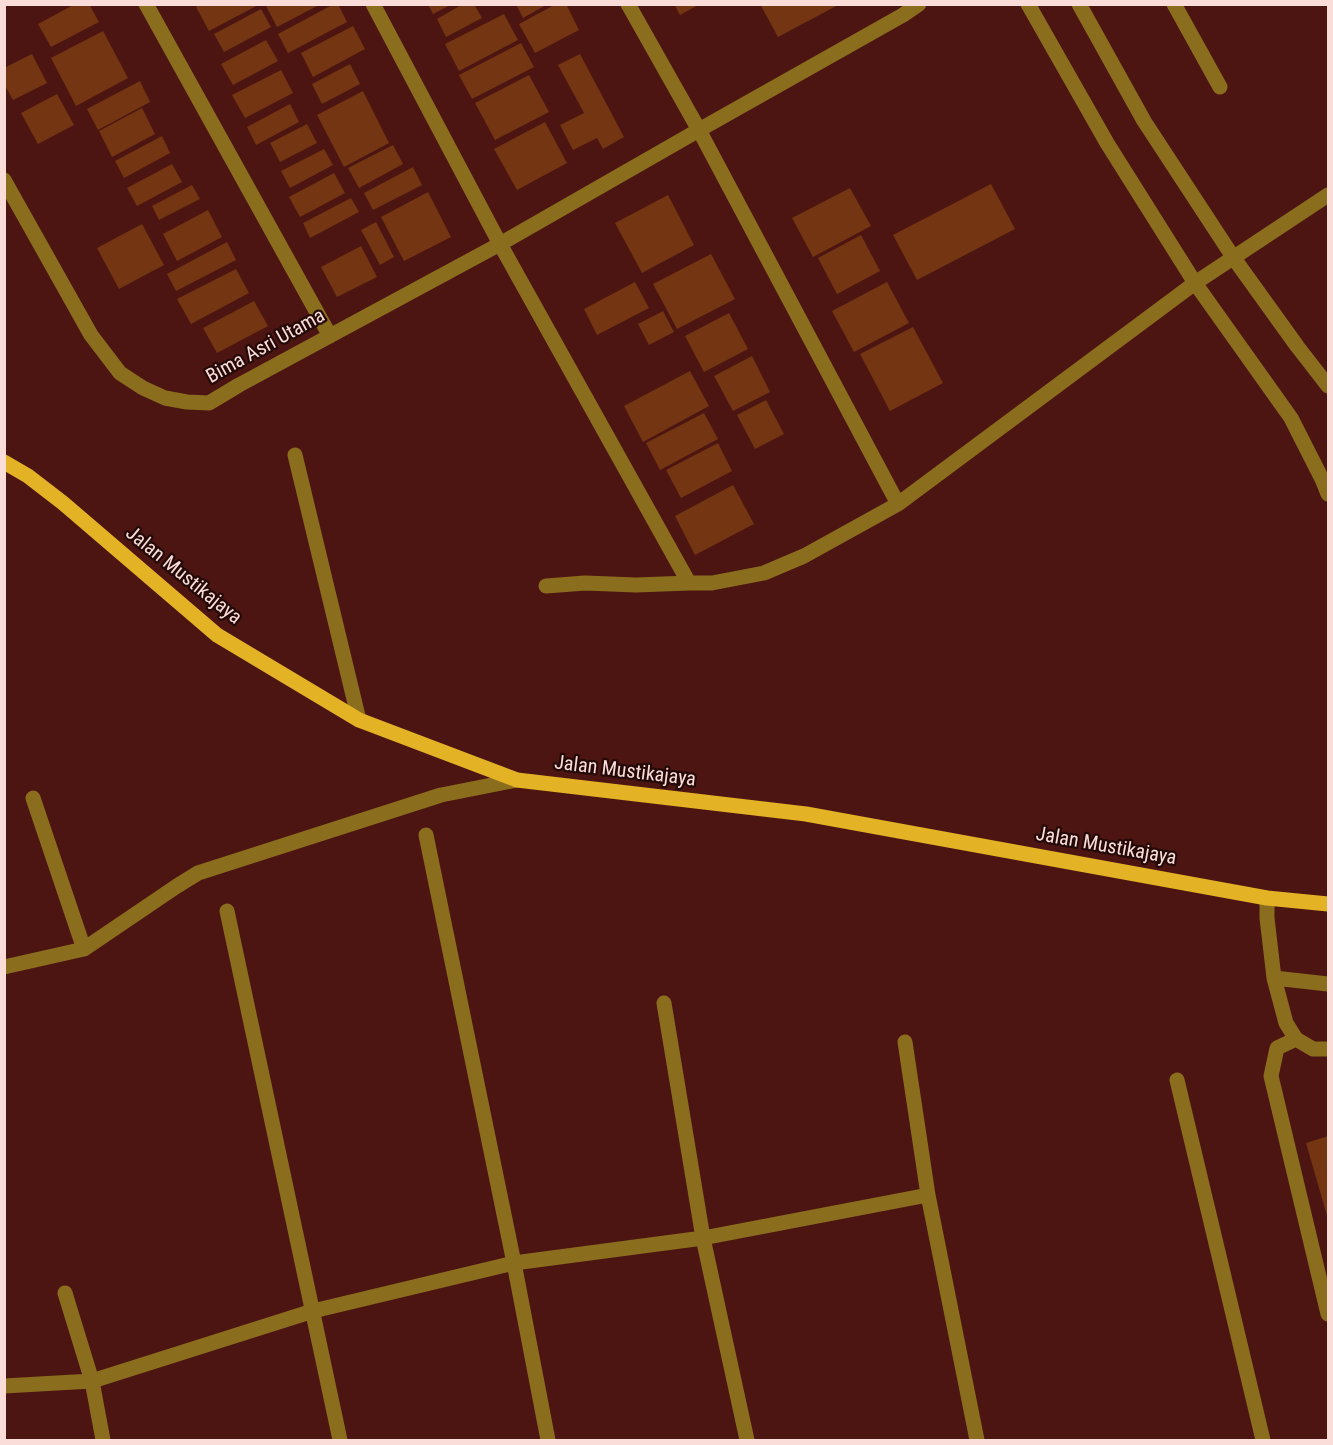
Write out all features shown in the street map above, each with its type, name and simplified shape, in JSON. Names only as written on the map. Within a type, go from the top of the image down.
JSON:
[{"type":"main road","name":"Jalan Mustikajaya","points":[[4,462],[63,503],[217,635],[359,720],[517,780],[806,814],[1267,898],[1329,904]]},
{"type":"street","points":[[146,4],[330,336]]},
{"type":"street","points":[[373,4],[500,244],[689,583]]},
{"type":"street","points":[[628,4],[699,130],[898,504]]},
{"type":"street","name":"Bima Asri Utama","points":[[4,180],[91,335],[120,373],[143,388],[165,398],[209,403],[500,244],[919,4]]},
{"type":"street","points":[[1028,4],[1107,142],[1194,283],[1291,418],[1329,494]]},
{"type":"street","points":[[1079,4],[1144,121],[1233,257],[1329,386]]},
{"type":"street","points":[[1174,4],[1220,87]]},
{"type":"street","points":[[546,586],[585,583],[712,584],[764,573],[804,556],[898,504],[1194,283],[1329,195]]},
{"type":"street","points":[[295,455],[359,720]]},
{"type":"street","points":[[4,967],[84,949],[198,873],[441,795],[517,780]]},
{"type":"street","points":[[33,798],[84,949]]},
{"type":"street","points":[[426,836],[548,1440]]},
{"type":"street","points":[[1267,898],[1274,978],[1286,1023],[1296,1039],[1313,1048],[1329,1049]]},
{"type":"street","points":[[227,911],[339,1440]]},
{"type":"street","points":[[1274,978],[1329,984]]},
{"type":"street","points":[[664,1003],[703,1238],[747,1440]]},
{"type":"street","points":[[1296,1039],[1277,1048],[1271,1076],[1329,1314]]},
{"type":"street","points":[[905,1042],[928,1195],[977,1440]]},
{"type":"street","points":[[1177,1080],[1263,1440]]},
{"type":"street","points":[[4,1386],[92,1381],[313,1311],[514,1263],[703,1238],[928,1195]]},
{"type":"street","points":[[65,1293],[92,1381],[103,1440]]},
{"type":"building","points":[[75,4],[89,4],[99,22],[51,47],[38,24]]},
{"type":"building","points":[[200,4],[260,4],[209,31],[196,7]]},
{"type":"building","points":[[265,4],[321,4],[277,27]]},
{"type":"building","points":[[338,4],[347,22],[288,53],[278,34]]},
{"type":"building","points":[[428,4],[452,4],[433,14]]},
{"type":"building","points":[[463,4],[474,4],[482,18],[446,37],[437,19]]},
{"type":"building","points":[[516,4],[548,4],[523,18]]},
{"type":"building","points":[[556,4],[566,4],[579,30],[535,53],[519,24]]},
{"type":"building","points":[[674,4],[700,4],[680,15]]},
{"type":"building","points":[[760,4],[840,4],[778,37]]},
{"type":"building","points":[[261,9],[271,27],[224,52],[214,34]]},
{"type":"building","points":[[504,14],[518,40],[459,71],[445,44]]},
{"type":"building","points":[[353,26],[365,49],[313,77],[301,53]]},
{"type":"building","points":[[103,31],[128,78],[76,106],[51,58]]},
{"type":"building","points":[[266,40],[278,61],[233,85],[221,64]]},
{"type":"building","points":[[521,43],[534,67],[472,99],[459,75]]},
{"type":"building","points":[[32,54],[47,83],[13,100],[4,84],[4,68]]},
{"type":"building","points":[[580,54],[624,137],[603,149],[597,138],[573,150],[560,125],[584,113],[558,65]]},
{"type":"building","points":[[350,64],[360,84],[322,104],[312,84]]},
{"type":"building","points":[[281,70],[293,93],[245,118],[232,95]]},
{"type":"building","points":[[529,75],[549,112],[495,140],[475,103]]},
{"type":"building","points":[[140,81],[150,102],[98,130],[87,109]]},
{"type":"building","points":[[363,91],[389,143],[344,167],[317,115]]},
{"type":"building","points":[[57,94],[74,125],[38,144],[21,113]]},
{"type":"building","points":[[290,104],[299,122],[256,145],[247,127]]},
{"type":"building","points":[[142,108],[155,134],[112,157],[99,131]]},
{"type":"building","points":[[545,122],[567,163],[517,190],[494,149]]},
{"type":"building","points":[[307,124],[317,143],[280,162],[270,143]]},
{"type":"building","points":[[162,136],[170,153],[124,178],[115,161]]},
{"type":"building","points":[[393,145],[403,164],[359,188],[348,168]]},
{"type":"building","points":[[324,149],[333,165],[290,188],[281,171]]},
{"type":"building","points":[[172,164],[182,182],[137,206],[127,188]]},
{"type":"building","points":[[413,167],[422,185],[373,210],[364,193]]},
{"type":"building","points":[[334,173],[345,193],[300,217],[289,197]]},
{"type":"building","points":[[991,184],[1015,229],[917,280],[893,235]]},
{"type":"building","points":[[192,185],[200,199],[159,220],[152,206]]},
{"type":"building","points":[[850,188],[871,226],[813,257],[792,218]]},
{"type":"building","points":[[428,192],[451,237],[404,261],[381,217]]},
{"type":"building","points":[[668,195],[694,245],[642,273],[615,223]]},
{"type":"building","points":[[351,198],[359,212],[310,238],[303,223]]},
{"type":"building","points":[[208,210],[222,237],[177,261],[163,234]]},
{"type":"building","points":[[376,222],[394,257],[380,265],[361,230]]},
{"type":"building","points":[[142,224],[164,265],[119,289],[97,248]]},
{"type":"building","points":[[861,235],[880,271],[837,294],[818,258]]},
{"type":"building","points":[[227,242],[236,260],[176,291],[167,274]]},
{"type":"building","points":[[361,246],[377,277],[337,297],[321,267]]},
{"type":"building","points":[[711,254],[735,299],[677,329],[653,284]]},
{"type":"building","points":[[236,269],[249,293],[191,324],[177,299]]},
{"type":"building","points":[[635,282],[649,308],[597,335],[584,309]]},
{"type":"building","points":[[887,282],[909,323],[854,352],[832,311]]},
{"type":"building","points":[[254,301],[268,326],[217,353],[203,328]]},
{"type":"building","points":[[663,311],[674,332],[649,345],[638,324]]},
{"type":"building","points":[[729,313],[748,349],[704,372],[685,336]]},
{"type":"building","points":[[913,327],[943,383],[890,411],[860,354]]},
{"type":"building","points":[[752,356],[770,392],[733,411],[714,376]]},
{"type":"building","points":[[690,371],[709,406],[643,442],[624,406]]},
{"type":"building","points":[[766,400],[784,434],[755,449],[737,415]]},
{"type":"building","points":[[704,413],[718,439],[660,470],[646,443]]},
{"type":"building","points":[[718,443],[732,471],[681,498],[666,470]]},
{"type":"building","points":[[733,485],[754,524],[695,555],[675,516]]},
{"type":"building","points":[[1328,1136],[1328,1219],[1306,1143]]}]
